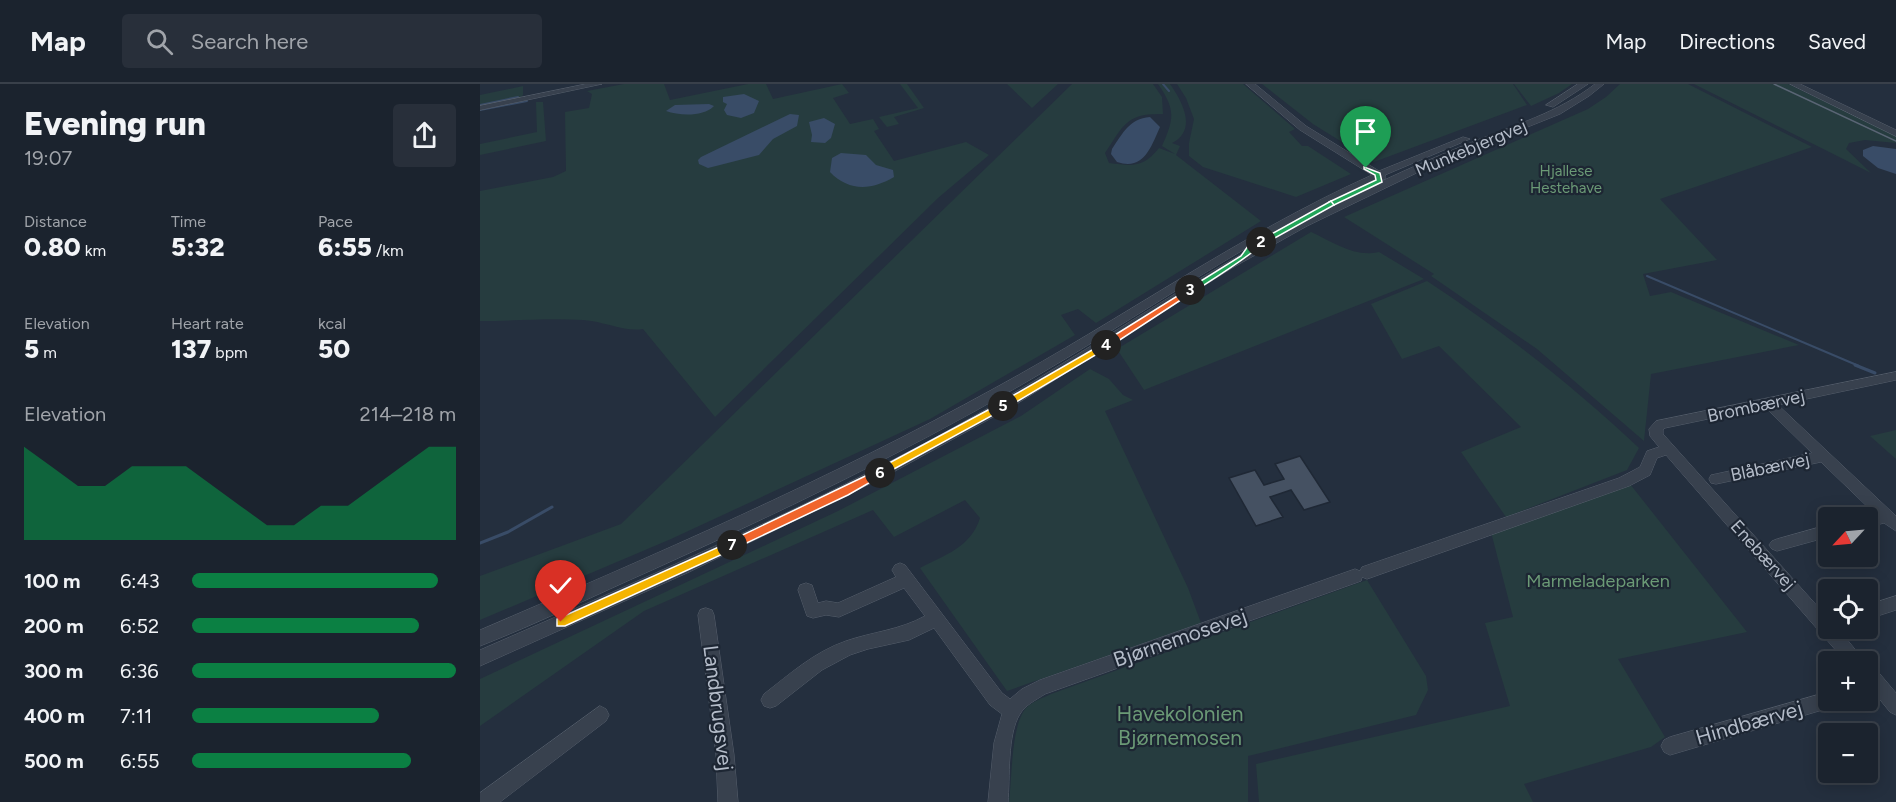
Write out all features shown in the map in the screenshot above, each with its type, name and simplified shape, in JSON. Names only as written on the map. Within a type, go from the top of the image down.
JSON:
[{"type":"street","points":[[480,108],[598,84]]},
{"type":"street","points":[[1250,84],[1303,128],[1392,182]]},
{"type":"street","name":"Munkebjergvej","points":[[480,638],[773,509],[944,422],[1036,370],[1290,218],[1378,174],[1533,113],[1584,84]]},
{"type":"street","name":"Munkebjergvej","points":[[480,658],[642,587],[845,492],[1039,385],[1244,257],[1321,215],[1473,145],[1546,117],[1576,101],[1600,84]]},
{"type":"street","points":[[1794,84],[1896,133]]},
{"type":"street","points":[[1244,257],[1251,248],[1270,237],[1328,205],[1379,181],[1378,174]]},
{"type":"street","name":"Brombærvej","points":[[1668,449],[1657,436],[1656,429],[1661,424],[1896,376]]},
{"type":"street","name":"Blåbærvej","points":[[1768,403],[1891,520]]},
{"type":"street","name":"Bjørnemosevej","points":[[1011,711],[1024,697],[1040,688],[1624,482],[1645,471],[1652,455],[1668,449]]},
{"type":"street","name":"Enebærvej","points":[[1668,449],[1847,651]]},
{"type":"street","name":"Blåbærvej","points":[[1716,479],[1824,456]]},
{"type":"street","points":[[1777,545],[1818,534]]},
{"type":"street","points":[[806,591],[813,611],[826,608],[839,610],[903,574],[996,699],[1011,711],[1006,729],[998,802]]},
{"type":"street","points":[[1878,609],[1896,603]]},
{"type":"street","name":"Landbrugsvej","points":[[706,615],[725,755],[728,802]]},
{"type":"street","points":[[770,700],[816,664],[845,649],[867,641],[909,633],[936,618]]},
{"type":"street","points":[[1878,689],[1896,706]]},
{"type":"street","name":"Hindbærvej","points":[[1670,746],[1818,703]]},
{"type":"street","points":[[484,802],[600,715]]},
{"type":"green space","points":[[624,84],[664,84],[670,100],[748,84],[766,84],[773,99],[842,84],[849,93],[833,98],[850,124],[873,119],[879,129],[874,131],[894,161],[966,142],[989,155],[938,198],[715,417],[643,329],[628,329],[583,320],[480,321],[480,191],[553,177],[566,171],[565,112],[589,108],[592,94],[587,91]]},
{"type":"green space","points":[[900,84],[907,84],[924,108],[894,117],[899,124],[887,127],[879,117],[918,108]]},
{"type":"green space","points":[[1007,84],[1058,84],[1032,108]]},
{"type":"green space","points":[[1072,84],[1153,84],[1162,97],[1163,114],[1141,116],[1127,123],[1105,153],[1109,163],[1131,165],[1148,159],[1159,148],[1175,154],[1162,146],[1169,129],[1171,115],[1168,101],[1158,84],[1170,84],[1183,107],[1186,123],[1180,137],[1172,143],[1180,146],[1176,155],[1261,221],[1096,323],[1078,309],[1061,315],[1075,335],[930,419],[671,539],[480,620],[480,576],[621,524]]},
{"type":"green space","points":[[1177,84],[1243,84],[1295,129],[1289,132],[1302,146],[1308,146],[1351,174],[1296,197],[1203,167],[1189,156],[1194,119],[1186,98]]},
{"type":"green space","points":[[1262,84],[1513,84],[1527,105],[1374,162],[1313,124]]},
{"type":"green space","points":[[1514,84],[1572,84],[1531,106]]},
{"type":"green space","name":"Hjallese Hestehave","points":[[1620,84],[1688,84],[1812,147],[1660,199],[1717,260],[1643,274],[1650,296],[1671,292],[1799,345],[1651,374],[1644,441],[1537,349],[1431,276],[1434,274],[1344,217],[1588,109]]},
{"type":"green space","points":[[1694,84],[1788,84],[1896,136],[1896,143],[1865,140],[1849,143],[1846,149],[1871,173]]},
{"type":"green space","points":[[523,86],[523,95],[520,98],[480,106],[480,95]]},
{"type":"green space","points":[[536,102],[543,102],[546,141],[480,155],[480,144],[537,132]]},
{"type":"green space","points":[[1311,232],[1353,251],[1379,252],[1424,279],[1144,390],[1117,349]]},
{"type":"green space","points":[[1427,281],[1483,319],[1537,360],[1639,448],[1627,470],[1506,517],[1461,452],[1521,427],[1439,346],[1402,359],[1371,304]]},
{"type":"green space","points":[[1090,369],[1109,379],[1123,395],[1133,400],[1105,411],[1188,588],[1201,623],[1007,691],[920,568],[964,543],[976,528],[980,518],[965,500],[894,537],[873,510],[644,611],[480,726],[480,679],[838,511],[1021,416]]},
{"type":"green space","points":[[1896,430],[1896,459],[1870,436]]},
{"type":"green space","name":"Marmeladeparken","points":[[1630,484],[1747,632],[1618,659],[1665,737],[1651,747],[1524,784],[1533,802],[1259,802],[1256,764],[1510,706],[1485,623],[1513,617],[1491,532]]},
{"type":"green space","name":"Havekolonien Bjørnemosen","points":[[1367,580],[1426,676],[1428,690],[1416,715],[1248,756],[1248,802],[1009,802],[1017,727],[1026,708],[1032,703],[1051,694]]},
{"type":"water","points":[[744,94],[759,101],[754,113],[741,118],[727,115],[724,110],[727,104],[723,102],[723,97]]},
{"type":"water","points":[[709,104],[714,106],[698,114],[684,115],[666,111],[675,105]]},
{"type":"water","points":[[790,114],[799,115],[797,126],[773,139],[759,155],[708,168],[699,164],[698,160],[701,157]]},
{"type":"water","points":[[1150,117],[1160,127],[1150,149],[1134,163],[1117,162],[1111,154],[1112,149],[1123,132],[1137,121]]},
{"type":"water","points":[[824,118],[835,124],[831,138],[825,143],[811,142],[809,122]]},
{"type":"water","points":[[1873,146],[1896,149],[1896,174],[1878,168],[1863,156],[1863,150]]},
{"type":"water","points":[[841,153],[866,155],[876,165],[893,170],[894,177],[877,185],[861,187],[845,183],[830,172],[832,158]]},
{"type":"building","points":[[1300,456],[1330,502],[1304,510],[1291,490],[1270,497],[1283,517],[1256,526],[1229,478],[1255,470],[1264,485],[1284,479],[1275,464]]},
{"type":"waterway","points":[[1163,84],[1169,91]]},
{"type":"waterway","points":[[480,105],[518,97]]},
{"type":"waterway","points":[[480,110],[527,101]]},
{"type":"waterway","points":[[1647,276],[1859,366]]},
{"type":"waterway","points":[[1855,365],[1875,373]]},
{"type":"waterway","points":[[480,543],[508,532],[552,507]]},
{"type":"tram line","points":[[1774,84],[1896,141]]},
{"type":"route","points":[[561,622],[642,587],[845,492],[1009,403],[1244,257],[1251,248],[1328,205],[1381,179],[1378,174],[1366,168]]}]
